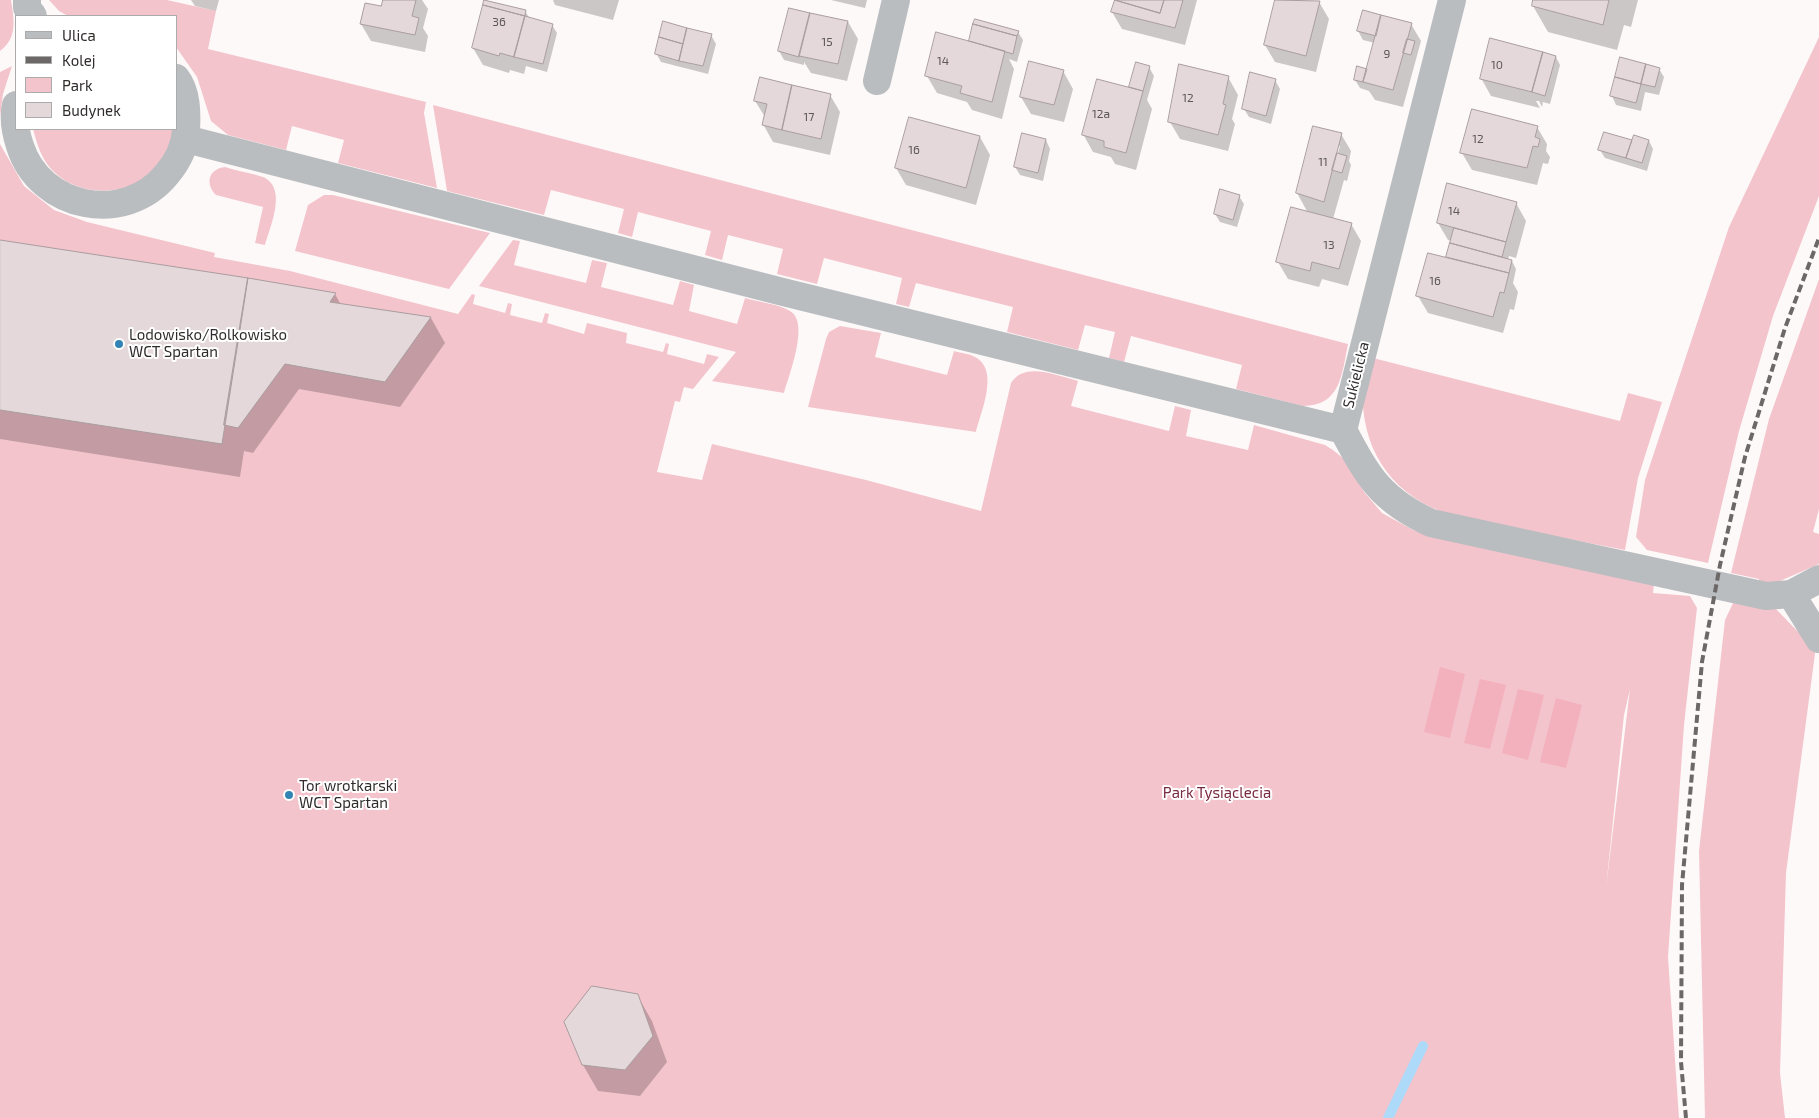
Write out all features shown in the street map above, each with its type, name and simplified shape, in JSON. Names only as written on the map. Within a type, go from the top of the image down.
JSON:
[{"type":"street","points":[[27,0],[28,8],[32,15]]},
{"type":"street","points":[[877,81],[896,0]]},
{"type":"street","name":"Sukielicka","points":[[1343,430],[1452,0]]},
{"type":"street","points":[[16,130],[24,160],[39,180],[60,196],[85,204],[112,206],[137,198],[159,184],[176,164],[186,139],[187,110],[178,84]]},
{"type":"street","points":[[186,139],[783,292],[1343,430],[1361,464],[1382,492],[1405,511],[1431,523],[1766,596],[1791,594],[1819,579]]},
{"type":"street","points":[[1791,594],[1819,639]]},
{"type":"green space","points":[[0,0],[11,0],[14,21],[10,40],[0,51]]},
{"type":"green space","points":[[49,0],[167,0],[216,11],[208,49],[426,102],[424,113],[437,188],[338,163],[344,140],[292,126],[286,150],[228,135],[211,121],[197,77],[178,50],[178,15],[66,15],[59,11]]},
{"type":"green space","points":[[1819,37],[1819,196],[1773,316],[1739,431],[1708,563],[1647,550],[1636,537],[1645,480],[1729,227]]},
{"type":"green space","points":[[12,66],[3,94],[0,117],[0,72]]},
{"type":"green space","points":[[433,105],[1348,344],[1344,366],[1338,386],[1332,394],[1316,405],[1303,406],[1236,389],[1242,365],[1131,336],[1124,362],[1109,358],[1115,332],[1085,325],[1078,350],[1007,332],[1013,307],[916,283],[909,307],[896,304],[902,278],[824,258],[817,284],[777,274],[783,249],[728,235],[722,260],[705,255],[711,231],[638,212],[632,237],[618,233],[624,209],[551,190],[544,215],[447,191]]},
{"type":"green space","points":[[33,130],[174,130],[167,154],[158,167],[147,177],[121,189],[106,191],[76,186],[63,179],[48,165]]},
{"type":"green space","name":"Park Tysiąclecia","points":[[0,144],[24,186],[54,210],[87,222],[215,253],[214,257],[290,271],[458,314],[472,294],[475,295],[473,304],[505,313],[508,303],[512,304],[510,315],[542,323],[545,313],[549,314],[547,323],[584,334],[587,323],[627,333],[626,343],[663,352],[666,343],[669,344],[667,354],[704,364],[707,354],[719,357],[693,389],[684,387],[680,402],[675,401],[657,472],[702,480],[712,444],[866,480],[981,511],[1011,383],[1017,376],[1024,373],[1042,372],[1078,381],[1071,406],[1169,431],[1175,406],[1191,410],[1186,436],[1248,450],[1254,425],[1325,445],[1344,459],[1365,493],[1382,513],[1415,531],[1654,583],[1653,593],[1690,596],[1697,608],[1684,725],[1668,957],[1679,1118],[0,1118]],"holes":[[[1630,689],[1606,888],[1624,715]]]},
{"type":"green space","points":[[225,167],[263,177],[270,182],[275,190],[275,208],[265,245],[255,243],[263,207],[216,195],[210,186],[212,174],[219,168]]},
{"type":"green space","points":[[324,195],[333,195],[490,233],[449,289],[295,251],[308,205]]},
{"type":"green space","points":[[513,240],[520,241],[514,265],[586,283],[592,260],[607,263],[601,287],[673,305],[680,281],[694,285],[689,311],[737,324],[745,298],[790,311],[796,317],[798,337],[784,393],[712,381],[736,352],[479,286]]},
{"type":"green space","points":[[1819,279],[1819,509],[1813,532],[1819,534],[1819,564],[1780,581],[1759,584],[1759,579],[1731,573],[1769,419]]},
{"type":"green space","points":[[840,326],[881,333],[875,357],[947,375],[954,351],[971,355],[981,362],[986,370],[988,380],[985,402],[976,432],[808,407],[826,339],[829,332]]},
{"type":"green space","points":[[1373,358],[1620,421],[1628,393],[1662,402],[1638,478],[1625,550],[1460,518],[1422,503],[1406,492],[1381,464],[1366,428],[1363,401]]},
{"type":"green space","points":[[1734,601],[1773,606],[1810,644],[1816,646],[1786,873],[1780,1073],[1785,1118],[1705,1118],[1699,851],[1725,620]]},
{"type":"shaded area","points":[[1440,667],[1465,674],[1450,738],[1424,732]]},
{"type":"shaded area","points":[[1480,679],[1506,685],[1490,749],[1464,743]]},
{"type":"shaded area","points":[[1518,689],[1544,695],[1528,760],[1502,753]]},
{"type":"shaded area","points":[[1556,698],[1582,705],[1566,768],[1540,762]]},
{"type":"building","points":[[383,0],[416,0],[412,16],[419,18],[415,35],[360,24],[365,3],[381,6]]},
{"type":"building","points":[[484,0],[526,10],[525,16],[483,5]]},
{"type":"building","points":[[1115,0],[1160,13],[1164,0],[1183,0],[1175,28],[1111,12]]},
{"type":"building","points":[[1115,0],[1164,0],[1160,13]]},
{"type":"building","points":[[1275,0],[1320,1],[1306,56],[1264,45]]},
{"type":"building","points":[[1533,0],[1609,0],[1603,25],[1532,6]]},
{"type":"building","points":[[483,5],[525,16],[514,57],[500,53],[499,56],[472,48]]},
{"type":"building","points":[[789,8],[810,13],[799,57],[778,51]]},
{"type":"building","points":[[1363,10],[1381,15],[1376,36],[1357,31]]},
{"type":"building","points":[[810,13],[848,21],[838,64],[799,56]]},
{"type":"building","points":[[1381,15],[1412,23],[1393,90],[1363,82]]},
{"type":"building","points":[[525,16],[553,24],[543,64],[514,57]]},
{"type":"building","points":[[975,19],[1019,31],[1017,36],[973,24]]},
{"type":"building","points":[[663,21],[687,28],[683,44],[659,37]]},
{"type":"building","points":[[973,24],[1017,36],[1013,54],[969,41]]},
{"type":"building","points":[[687,28],[712,34],[703,66],[679,61]]},
{"type":"building","points":[[936,32],[1005,51],[992,102],[960,93],[962,86],[925,76]]},
{"type":"building","points":[[659,37],[683,44],[679,61],[655,54]]},
{"type":"building","points":[[1490,38],[1543,52],[1532,92],[1480,79]]},
{"type":"building","points":[[1407,39],[1415,41],[1411,55],[1403,53]]},
{"type":"building","points":[[1543,52],[1556,56],[1545,96],[1532,92]]},
{"type":"building","points":[[1620,57],[1646,64],[1641,84],[1615,77]]},
{"type":"building","points":[[1029,61],[1064,70],[1054,105],[1020,97]]},
{"type":"building","points":[[1136,62],[1150,66],[1143,91],[1129,87]]},
{"type":"building","points":[[1179,64],[1229,76],[1223,104],[1226,105],[1218,135],[1168,122]]},
{"type":"building","points":[[1646,64],[1660,68],[1655,87],[1641,84]]},
{"type":"building","points":[[1357,66],[1367,69],[1363,82],[1354,80]]},
{"type":"building","points":[[1250,72],[1276,79],[1266,116],[1242,109]]},
{"type":"building","points":[[760,77],[792,85],[782,130],[762,125],[767,104],[754,101]]},
{"type":"building","points":[[1615,77],[1641,84],[1636,103],[1610,96]]},
{"type":"building","points":[[1097,79],[1143,91],[1126,153],[1104,147],[1104,141],[1082,135]]},
{"type":"building","points":[[792,85],[831,94],[821,139],[782,130]]},
{"type":"building","points":[[1472,109],[1538,126],[1535,137],[1540,139],[1538,147],[1533,146],[1527,168],[1460,153]]},
{"type":"building","points":[[909,117],[980,136],[966,188],[895,168]]},
{"type":"building","points":[[1313,126],[1342,133],[1324,202],[1296,193]]},
{"type":"building","points":[[1604,132],[1632,140],[1626,158],[1598,150]]},
{"type":"building","points":[[1022,133],[1046,139],[1038,173],[1014,167]]},
{"type":"building","points":[[1634,135],[1649,140],[1642,163],[1626,158]]},
{"type":"building","points":[[1337,153],[1347,156],[1342,173],[1332,170]]},
{"type":"building","points":[[1447,183],[1517,202],[1506,242],[1437,223]]},
{"type":"building","points":[[1220,189],[1240,195],[1233,220],[1214,214]]},
{"type":"building","points":[[1291,207],[1352,223],[1339,269],[1312,262],[1310,271],[1276,262]]},
{"type":"building","points":[[1454,228],[1506,242],[1502,257],[1450,243]]},
{"type":"building","name":"Lodowisko/Rolkowisko WCT Spartan","points":[[0,240],[248,278],[222,444],[0,410]]},
{"type":"building","points":[[1450,243],[1512,260],[1509,273],[1446,257]]},
{"type":"building","points":[[1428,253],[1509,273],[1504,293],[1500,292],[1493,317],[1416,296]]},
{"type":"building","points":[[248,278],[336,293],[330,302],[431,317],[385,382],[285,364],[238,428],[224,425]]},
{"type":"building","points":[[592,986],[638,994],[653,1036],[625,1070],[582,1065],[564,1022]]},
{"type":"waterway","points":[[1388,1118],[1423,1046]]},
{"type":"railway","points":[[1686,1118],[1681,1062],[1682,885],[1702,662],[1720,565],[1745,457],[1785,328],[1819,238]]},
{"type":"place","name":"Lodowisko/Rolkowisko WCT Spartan","points":[[119,344]]},
{"type":"place","name":"Tor wrotkarski WCT Spartan","points":[[289,795]]}]
